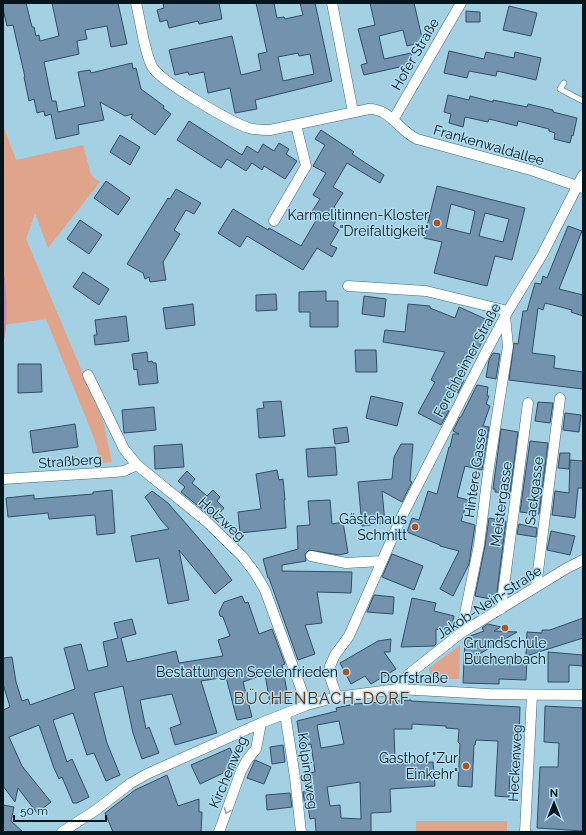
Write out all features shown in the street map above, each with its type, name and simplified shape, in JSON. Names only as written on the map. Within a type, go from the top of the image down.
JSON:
[{"type":"street","name":"Frankenwaldallee","points":[[136,3],[148,56],[153,68],[164,79],[239,124],[259,130],[270,130],[354,112],[376,109],[383,111],[407,134],[417,139],[531,170],[580,187]]},
{"type":"street","points":[[332,3],[354,112]]},
{"type":"street","name":"Hofer Straße","points":[[393,120],[461,3]]},
{"type":"street","points":[[274,221],[306,166],[296,124]]},
{"type":"street","name":"Forchheimer Straße","points":[[337,697],[330,677],[330,666],[335,655],[349,636],[402,516],[507,313],[542,255],[580,187],[583,175]]},
{"type":"street","points":[[348,286],[426,291],[507,313]]},
{"type":"street","name":"Hintere Gasse","points":[[460,634],[479,545],[489,465],[508,346],[507,313]]},
{"type":"street","name":"Holzweg","points":[[88,375],[124,449],[137,465],[206,522],[242,556],[255,573],[265,590],[307,705]]},
{"type":"street","name":"Sackgasse","points":[[536,587],[560,398]]},
{"type":"street","name":"Meistergasse","points":[[501,609],[528,403]]},
{"type":"street","name":"Straßberg","points":[[3,479],[115,472],[124,471],[137,465]]},
{"type":"street","points":[[311,556],[346,563],[382,561]]},
{"type":"street","name":"Jakob-Nein-Straße","points":[[398,689],[409,674],[460,634],[583,560]]},
{"type":"street","name":"Dorfstraße","points":[[62,832],[96,810],[131,783],[147,774],[261,723],[307,705],[337,697],[398,689],[583,695]]},
{"type":"street","name":"Heckenweg","points":[[526,832],[532,694]]},
{"type":"street","name":"Kolpingweg","points":[[285,714],[295,777],[301,832]]},
{"type":"street","name":"Kirchenweg","points":[[220,832],[241,771],[247,760],[256,749],[261,723]]},
{"type":"lane","points":[[564,83],[560,89],[583,101]]},
{"type":"shaded area","points":[[3,125],[16,160],[83,145],[91,175],[100,182],[48,248],[35,213],[26,239],[103,421],[112,462],[101,463],[94,438],[46,319],[3,325]]},
{"type":"shaded area","points":[[460,645],[459,679],[430,679],[429,668]]},
{"type":"shaded area","points":[[416,821],[507,821],[507,832],[416,832]]},
{"type":"building","points":[[3,3],[26,3],[32,27],[34,27],[36,36],[39,35],[40,41],[59,36],[52,3],[118,3],[127,44],[111,47],[107,26],[85,30],[87,39],[77,41],[79,54],[44,62],[52,101],[56,101],[58,112],[85,106],[78,72],[90,70],[91,73],[132,63],[133,69],[136,68],[141,89],[164,106],[163,108],[171,114],[155,135],[131,118],[133,114],[125,116],[100,102],[104,120],[78,125],[79,134],[56,139],[51,114],[45,116],[44,111],[37,113],[34,99],[29,101],[13,25],[7,26]]},
{"type":"building","points":[[163,3],[219,3],[222,19],[199,24],[198,21],[169,28],[167,20],[160,22],[157,10],[164,8]]},
{"type":"building","points":[[256,3],[274,3],[277,18],[284,17],[285,19],[303,15],[300,3],[315,3],[332,81],[255,100],[257,109],[235,113],[230,88],[208,93],[204,72],[189,75],[188,72],[175,75],[169,50],[232,36],[241,75],[261,70],[258,54],[267,52]],"holes":[[[298,53],[299,56],[310,54],[314,74],[283,81],[278,57]]]},
{"type":"building","points":[[370,3],[414,3],[423,42],[407,46],[403,30],[379,36],[384,59],[411,53],[413,64],[364,75],[361,65],[367,63],[358,29],[375,25]]},
{"type":"building","points":[[509,6],[537,13],[531,36],[503,30]]},
{"type":"building","points":[[466,11],[480,12],[480,22],[466,22]]},
{"type":"building","points":[[449,51],[484,59],[486,52],[514,58],[515,52],[541,58],[536,80],[497,71],[496,76],[469,71],[467,78],[444,73]]},
{"type":"building","points":[[448,95],[469,100],[470,96],[493,102],[493,100],[527,107],[528,104],[553,110],[553,112],[577,118],[573,136],[572,135],[570,143],[554,139],[555,133],[549,131],[549,129],[518,121],[517,126],[489,119],[488,122],[465,117],[463,127],[449,123],[451,114],[444,112]]},
{"type":"building","points":[[189,121],[242,155],[247,146],[258,153],[263,144],[274,151],[279,143],[289,149],[286,154],[297,161],[285,179],[264,166],[262,170],[252,163],[246,171],[227,159],[221,168],[177,140]]},
{"type":"building","points":[[321,130],[354,152],[352,154],[384,175],[380,183],[347,163],[333,187],[343,193],[334,207],[341,212],[333,226],[339,230],[330,245],[337,248],[332,257],[317,248],[303,270],[247,236],[240,247],[218,233],[233,209],[268,230],[269,228],[301,246],[318,217],[311,213],[320,199],[313,195],[326,173],[313,166],[325,145],[315,139]]},
{"type":"building","points":[[120,135],[140,147],[130,165],[110,152]]},
{"type":"building","points":[[106,181],[130,198],[118,215],[94,198]]},
{"type":"building","name":"Karmelitinnen-Kloster \"Dreifaltigkeit\"","points":[[437,186],[525,208],[512,260],[495,256],[487,286],[434,273],[442,242],[424,238]],"holes":[[[451,204],[475,211],[470,234],[446,228]],[[485,213],[509,219],[503,242],[479,236]]]},
{"type":"building","points":[[176,189],[201,203],[194,214],[186,210],[174,230],[180,234],[163,262],[166,280],[150,282],[149,277],[145,279],[143,273],[127,264],[168,198],[170,199]]},
{"type":"building","points":[[80,220],[102,235],[89,254],[67,239]]},
{"type":"building","points":[[568,226],[582,231],[559,289],[583,295],[583,316],[571,312],[572,310],[545,303],[543,310],[538,308],[532,353],[555,356],[554,368],[583,372],[583,389],[509,380],[514,343],[518,344],[523,311],[527,311],[535,283],[541,284],[543,276],[547,278]]},
{"type":"building","points":[[83,272],[109,289],[99,305],[73,287]]},
{"type":"building","points":[[326,291],[326,301],[338,301],[338,327],[310,327],[310,312],[299,312],[299,292]]},
{"type":"building","points":[[276,294],[277,310],[256,311],[256,295]]},
{"type":"building","points":[[364,296],[386,299],[384,317],[362,314]]},
{"type":"building","points":[[193,304],[195,325],[166,329],[163,308]]},
{"type":"building","points":[[408,304],[430,306],[430,308],[455,318],[459,307],[492,322],[473,360],[470,358],[459,378],[464,380],[458,393],[452,390],[443,408],[449,411],[441,425],[418,413],[435,382],[431,380],[445,352],[383,342],[385,330],[405,332]]},
{"type":"building","points":[[126,316],[129,341],[95,345],[94,335],[97,335],[95,320]]},
{"type":"building","points":[[355,350],[376,350],[377,372],[356,372]]},
{"type":"building","points":[[147,352],[148,362],[152,361],[153,363],[156,363],[158,383],[139,385],[137,369],[134,370],[132,354]]},
{"type":"building","points":[[493,353],[500,354],[496,379],[486,377],[489,360]]},
{"type":"building","points":[[18,364],[41,364],[42,392],[18,393]]},
{"type":"building","points":[[477,385],[488,387],[487,396],[489,396],[486,404],[490,406],[483,426],[489,427],[482,470],[465,466],[457,497],[468,500],[461,521],[475,525],[469,564],[453,596],[440,589],[459,551],[440,546],[407,532],[412,518],[419,520],[428,491],[437,494],[453,434],[459,434],[453,431]]},
{"type":"building","points":[[371,396],[403,403],[397,426],[366,418]]},
{"type":"building","points":[[281,401],[285,436],[259,438],[257,409],[264,408],[263,402]]},
{"type":"building","points":[[538,402],[553,403],[550,423],[535,421]]},
{"type":"building","points":[[154,407],[156,430],[124,433],[122,410]]},
{"type":"building","points":[[565,413],[581,415],[579,432],[563,430]]},
{"type":"building","points":[[75,424],[78,447],[33,453],[30,431]]},
{"type":"building","points":[[347,427],[349,442],[335,444],[333,429]]},
{"type":"building","points":[[501,429],[518,432],[510,493],[495,492],[495,489],[493,489]]},
{"type":"building","points":[[530,441],[548,443],[539,514],[520,512]]},
{"type":"building","points":[[182,444],[184,467],[155,469],[154,446]]},
{"type":"building","points":[[401,444],[413,444],[410,481],[412,482],[402,502],[382,491],[385,523],[362,526],[358,482],[392,479],[394,457]]},
{"type":"building","points":[[335,447],[337,475],[308,477],[306,449]]},
{"type":"building","points":[[560,453],[570,453],[569,469],[558,468]]},
{"type":"building","points":[[570,460],[583,461],[583,488],[578,488],[575,518],[552,515],[555,491],[569,493]]},
{"type":"building","points":[[277,470],[279,480],[283,479],[286,528],[240,533],[238,512],[261,509],[256,474]]},
{"type":"building","points":[[187,471],[195,479],[192,483],[207,496],[213,490],[220,497],[217,501],[224,508],[214,519],[181,492],[185,487],[178,481]]},
{"type":"building","points":[[112,490],[115,533],[97,535],[95,515],[49,519],[48,513],[8,517],[6,498],[34,495],[34,499],[93,494],[93,492]]},
{"type":"building","points":[[152,491],[168,503],[208,549],[232,580],[215,594],[179,550],[189,600],[168,604],[159,558],[136,562],[131,536],[169,529],[145,497]]},
{"type":"building","points":[[330,500],[332,524],[343,522],[348,553],[339,555],[309,550],[305,554],[306,561],[282,565],[282,571],[352,572],[351,593],[317,592],[322,623],[305,625],[315,654],[298,660],[268,578],[263,559],[298,549],[297,526],[310,525],[308,501]]},
{"type":"building","points":[[489,518],[506,521],[496,600],[475,596]]},
{"type":"building","points":[[519,524],[537,528],[536,537],[517,534]]},
{"type":"building","points":[[551,531],[575,536],[570,555],[547,550]]},
{"type":"building","points":[[392,554],[423,566],[414,590],[382,577]]},
{"type":"building","points":[[374,595],[394,597],[393,614],[367,612]]},
{"type":"building","points":[[242,596],[245,603],[248,602],[259,634],[272,629],[285,664],[282,665],[289,702],[270,704],[265,674],[243,682],[252,717],[237,720],[226,677],[201,681],[217,733],[175,745],[170,728],[181,724],[172,694],[140,700],[146,729],[149,727],[159,753],[142,759],[133,733],[123,686],[94,693],[107,743],[120,775],[106,781],[94,753],[87,755],[73,713],[53,720],[67,762],[72,759],[89,797],[77,803],[73,803],[62,777],[59,779],[54,768],[39,725],[9,737],[22,766],[51,802],[37,813],[18,788],[15,802],[3,786],[3,710],[10,707],[3,684],[3,658],[12,657],[16,682],[22,701],[28,699],[30,705],[75,689],[64,648],[81,644],[88,671],[108,666],[103,642],[118,638],[114,623],[132,619],[136,634],[121,638],[127,662],[176,651],[179,663],[223,656],[218,640],[230,636],[223,617],[220,616],[219,612],[224,602]]},
{"type":"building","points":[[412,598],[436,603],[434,611],[454,616],[450,633],[436,629],[436,644],[434,646],[401,647]]},
{"type":"building","points":[[583,618],[583,638],[526,656],[527,632],[542,633],[542,630],[550,630]]},
{"type":"building","points":[[488,624],[501,627],[494,631],[517,632],[476,656],[527,658],[526,680],[499,679],[499,684],[463,683],[465,638],[484,631],[482,628]]},
{"type":"building","points":[[391,639],[390,652],[384,652],[396,669],[371,684],[365,676],[351,684],[340,663],[378,641]]},
{"type":"building","points":[[548,652],[583,655],[583,666],[569,665],[569,682],[548,682]]},
{"type":"building","points":[[411,700],[520,707],[518,772],[510,771],[509,797],[495,796],[498,741],[476,740],[474,745],[472,787],[458,786],[460,744],[458,742],[459,729],[446,728],[446,726],[412,724],[412,729],[394,729],[395,764],[433,762],[435,786],[390,789],[391,812],[371,813],[371,832],[316,832],[315,818],[310,819],[308,806],[305,806],[303,792],[307,791],[304,774],[315,772],[311,744],[301,746],[297,721],[337,711],[336,708],[354,704]],"holes":[[[339,721],[344,744],[321,748],[317,725]],[[360,782],[361,819],[341,818],[340,805],[330,806],[327,787]]]},
{"type":"building","points":[[545,706],[583,708],[583,831],[537,828],[540,767],[558,767],[559,743],[544,742]]},
{"type":"building","points":[[283,745],[285,762],[272,764],[270,747]]},
{"type":"building","points":[[230,748],[237,765],[236,767],[200,784],[191,765]]},
{"type":"building","points":[[255,760],[271,767],[264,784],[247,778]]},
{"type":"building","points":[[167,775],[178,806],[199,799],[199,812],[202,812],[201,832],[113,832],[105,813],[135,790]]},
{"type":"building","points":[[290,793],[292,807],[267,810],[266,795]]},
{"type":"building","points":[[3,805],[14,807],[11,821],[23,832],[3,832]]},
{"type":"waterway","points":[[3,278],[5,308],[3,337]]},
{"type":"place","name":"Karmelitinnen-Kloster \"Dreifaltigkeit\"","points":[[437,223]]},
{"type":"place","name":"Gästehaus Schmitt","points":[[415,527]]},
{"type":"place","name":"Grundschule Büchenbach","points":[[505,628]]},
{"type":"place","name":"Bestattungen Seelenfrieden","points":[[346,672]]},
{"type":"place","name":"Gasthof \"Zur Einkehr\"","points":[[466,766]]},
{"type":"district","name":"BÜCHENBACH-DORF","points":[[322,698]]}]
